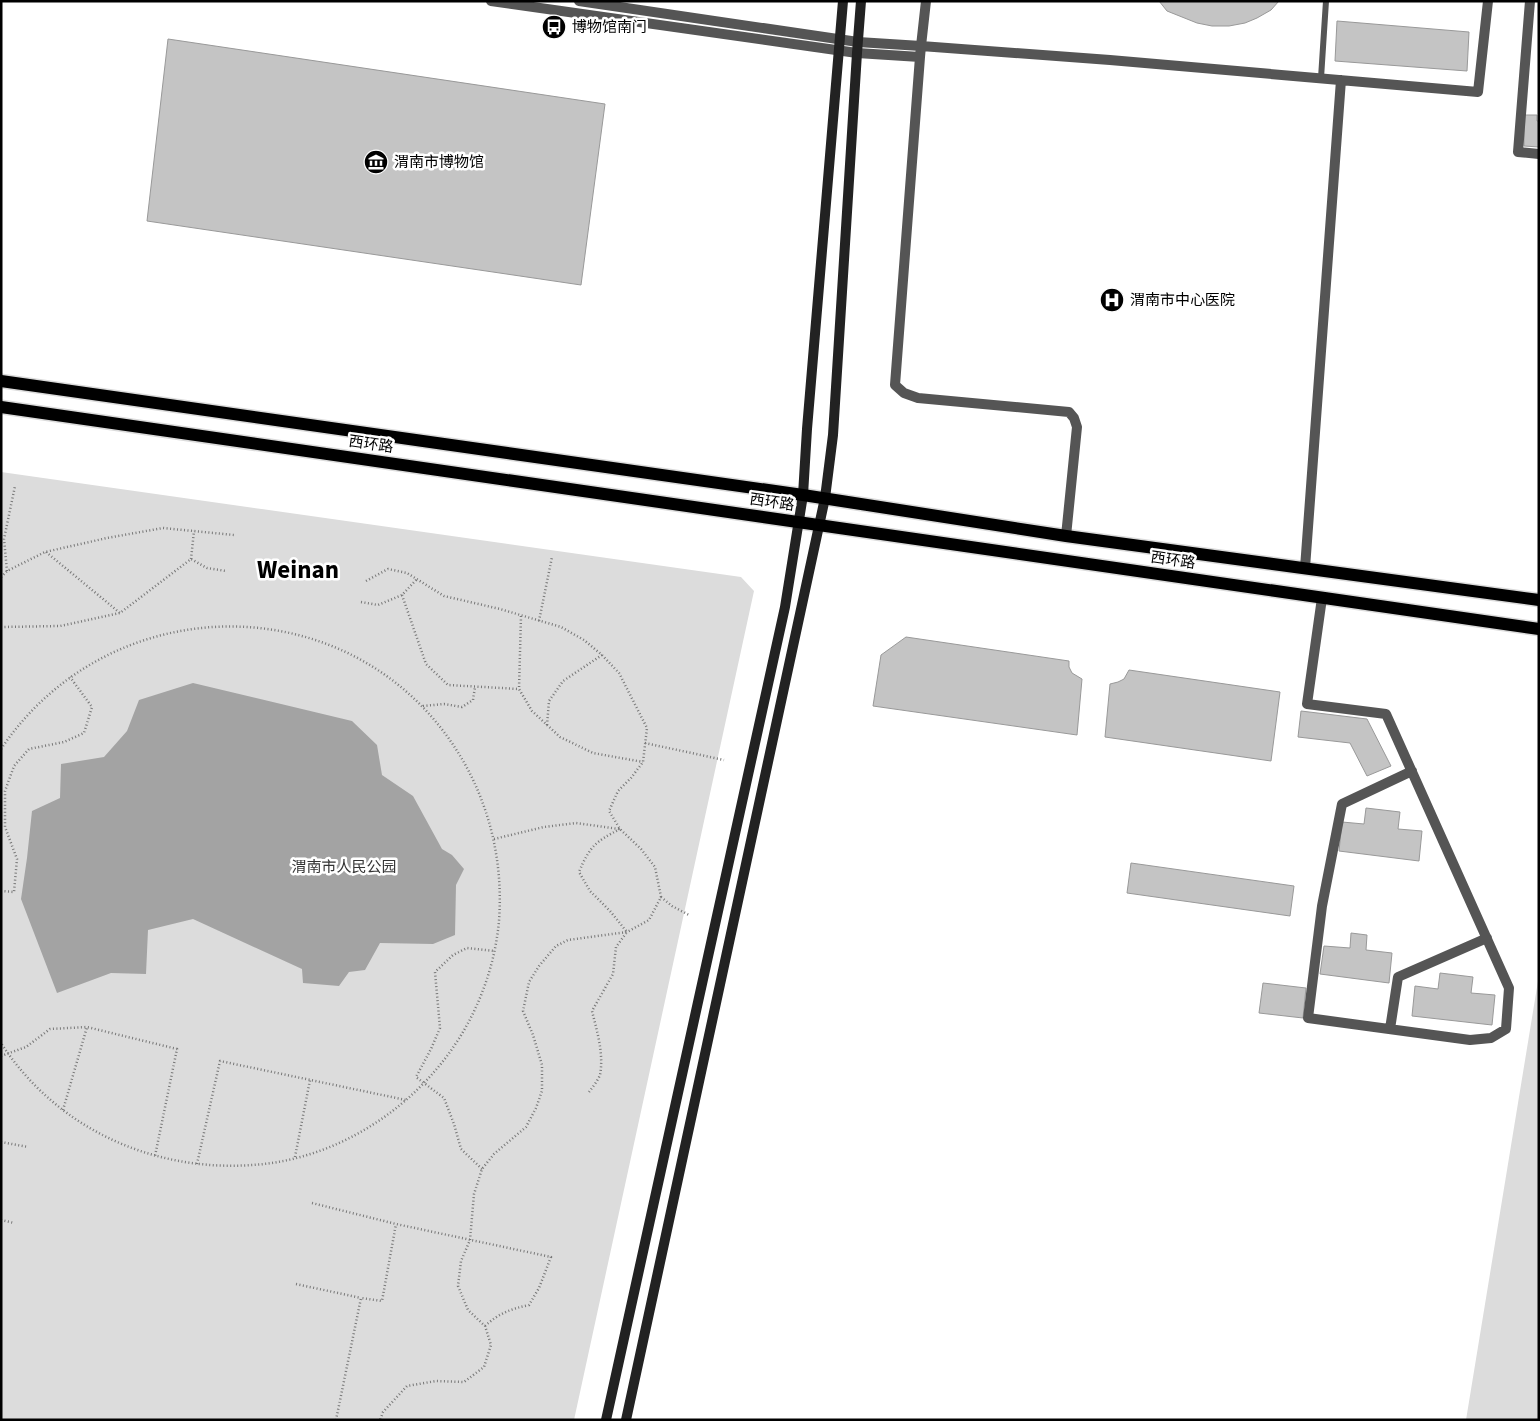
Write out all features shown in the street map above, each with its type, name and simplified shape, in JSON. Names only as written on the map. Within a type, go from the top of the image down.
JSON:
[{"type":"main road","points":[[606,1420],[785,607],[800,523],[804,495],[808,419],[842,1]]},
{"type":"main road","points":[[626,1420],[825,498],[833,435],[856,53],[861,1]]},
{"type":"main road","name":"西环路","points":[[1,381],[825,498],[1066,536],[1539,600]]},
{"type":"main road","name":"西环路","points":[[1,407],[1539,629]]},
{"type":"street","points":[[491,1],[856,53],[920,57]]},
{"type":"street","points":[[578,1],[858,42],[1478,92],[1488,1]]},
{"type":"street","points":[[926,1],[895,385],[904,393],[918,398],[1069,412],[1074,418],[1077,427],[1066,536]]},
{"type":"street","points":[[1530,1],[1518,152],[1539,154]]},
{"type":"street","points":[[1305,568],[1341,80]]},
{"type":"street","points":[[1322,598],[1307,704],[1386,714],[1412,771],[1487,938],[1509,988],[1506,1029],[1491,1038],[1470,1040],[1308,1018],[1322,906],[1342,804],[1412,771]]},
{"type":"street","points":[[1390,1029],[1398,977],[1487,938]]},
{"type":"lane","points":[[1321,78],[1326,1]]},
{"type":"path","points":[[7,571],[4,539],[15,486]]},
{"type":"path","points":[[1,577],[7,571],[45,552],[107,538],[163,528],[234,535]]},
{"type":"path","points":[[1,626],[60,626],[120,613],[191,560],[194,531]]},
{"type":"path","points":[[45,552],[120,613]]},
{"type":"path","points":[[539,621],[552,556]]},
{"type":"path","points":[[191,560],[207,568],[226,572]]},
{"type":"path","points":[[366,581],[388,570],[407,573],[444,596],[500,609],[561,627],[584,640],[619,673],[647,728],[643,762],[618,791],[608,811],[620,829],[641,849],[655,867],[661,897],[649,920],[627,932],[568,940],[556,946],[539,966],[529,982],[523,1012],[533,1035],[542,1065],[542,1091],[526,1127],[494,1154],[482,1169],[474,1194],[470,1240],[461,1261],[458,1286],[468,1310],[485,1326],[492,1345],[484,1367],[464,1382],[436,1381],[407,1386],[383,1412],[380,1420]]},
{"type":"path","points":[[361,602],[378,605],[402,595],[417,580]]},
{"type":"path","points":[[402,595],[426,664],[448,685],[520,689]]},
{"type":"path","points":[[521,616],[520,689],[532,711],[560,737],[594,753],[643,762]]},
{"type":"path","points":[[1,749],[29,713],[45,697],[86,666],[120,648],[169,632],[214,626],[246,626],[295,634],[351,655],[376,669],[422,706],[442,729],[458,751],[485,806],[494,839],[500,886],[499,914],[494,951],[484,988],[474,1013],[453,1048],[424,1084],[406,1100],[371,1126],[322,1150],[259,1165],[236,1166],[180,1162],[155,1156],[110,1139],[63,1110],[30,1080],[1,1043]]},
{"type":"path","points":[[547,725],[549,701],[563,681],[602,655]]},
{"type":"path","points":[[1,891],[14,892],[17,859],[5,827],[5,791],[14,766],[29,749],[64,742],[84,733],[92,707],[70,677]]},
{"type":"path","points":[[422,706],[444,704],[462,707],[472,700],[476,687]]},
{"type":"path","points":[[1,738],[7,740]]},
{"type":"path","points":[[645,743],[724,760]]},
{"type":"path","points":[[494,839],[544,827],[576,823],[620,829]]},
{"type":"path","points":[[620,829],[599,840],[586,856],[578,872],[590,891],[627,932]]},
{"type":"path","points":[[661,897],[672,906],[689,915]]},
{"type":"path","points":[[589,1092],[600,1076],[600,1056],[592,1011],[613,974],[616,947],[627,932]]},
{"type":"path","points":[[482,1169],[461,1149],[444,1098],[416,1078],[440,1028],[435,972],[453,955],[467,948],[494,951]]},
{"type":"path","points":[[63,1110],[87,1026]]},
{"type":"path","points":[[1,1056],[26,1047],[50,1029],[87,1026],[177,1049],[155,1156]]},
{"type":"path","points":[[197,1164],[220,1061],[406,1100]]},
{"type":"path","points":[[295,1157],[310,1080]]},
{"type":"path","points":[[1,1142],[28,1147]]},
{"type":"path","points":[[312,1203],[396,1224],[551,1257],[539,1288],[529,1305],[511,1310],[494,1318],[485,1326]]},
{"type":"path","points":[[1,1220],[14,1223]]},
{"type":"path","points":[[296,1284],[382,1301],[396,1224]]},
{"type":"path","points":[[336,1420],[361,1298]]},
{"type":"green space","name":"渭南市人民公园","points":[[1,472],[741,577],[754,591],[574,1420],[1,1420]]},
{"type":"green space","points":[[1539,975],[1539,1420],[1466,1420]]},
{"type":"shaded area","points":[[193,683],[352,721],[377,745],[382,775],[413,796],[442,849],[452,855],[464,869],[456,885],[455,935],[433,944],[380,943],[365,970],[349,972],[339,986],[303,983],[302,969],[193,919],[148,930],[146,974],[111,973],[57,993],[21,899],[32,811],[60,798],[61,764],[104,757],[127,731],[139,700]]},
{"type":"building","points":[[1159,1],[1279,1],[1271,10],[1245,23],[1229,26],[1212,26],[1197,23],[1167,11]]},
{"type":"building","points":[[1337,21],[1469,32],[1467,71],[1335,61]]},
{"type":"building","name":"渭南市博物馆","points":[[168,39],[605,104],[581,285],[147,221]]},
{"type":"building","points":[[1524,115],[1537,115],[1537,121],[1539,121],[1539,147],[1524,146]]},
{"type":"building","points":[[906,637],[1069,661],[1072,673],[1082,679],[1077,735],[873,706],[881,655]]},
{"type":"building","points":[[1129,670],[1280,692],[1271,761],[1105,737],[1110,684],[1124,679]]},
{"type":"building","points":[[1301,711],[1367,719],[1391,766],[1367,776],[1350,743],[1298,737]]},
{"type":"building","points":[[1366,808],[1400,812],[1398,829],[1422,831],[1419,861],[1339,851],[1342,822],[1364,824]]},
{"type":"building","points":[[1131,863],[1294,886],[1290,916],[1127,893]]},
{"type":"building","points":[[1351,933],[1367,935],[1366,950],[1392,953],[1389,983],[1320,974],[1324,946],[1350,948]]},
{"type":"building","points":[[1440,973],[1473,977],[1471,993],[1495,995],[1492,1025],[1412,1016],[1415,986],[1438,989]]},
{"type":"building","points":[[1263,983],[1306,988],[1303,1018],[1259,1013]]},
{"type":"place","name":"博物馆南门","points":[[554,27]]},
{"type":"place","name":"渭南市博物馆","points":[[376,162]]},
{"type":"place","name":"渭南市中心医院","points":[[1112,300]]},
{"type":"district","name":"Weinan","points":[[298,569]]}]
